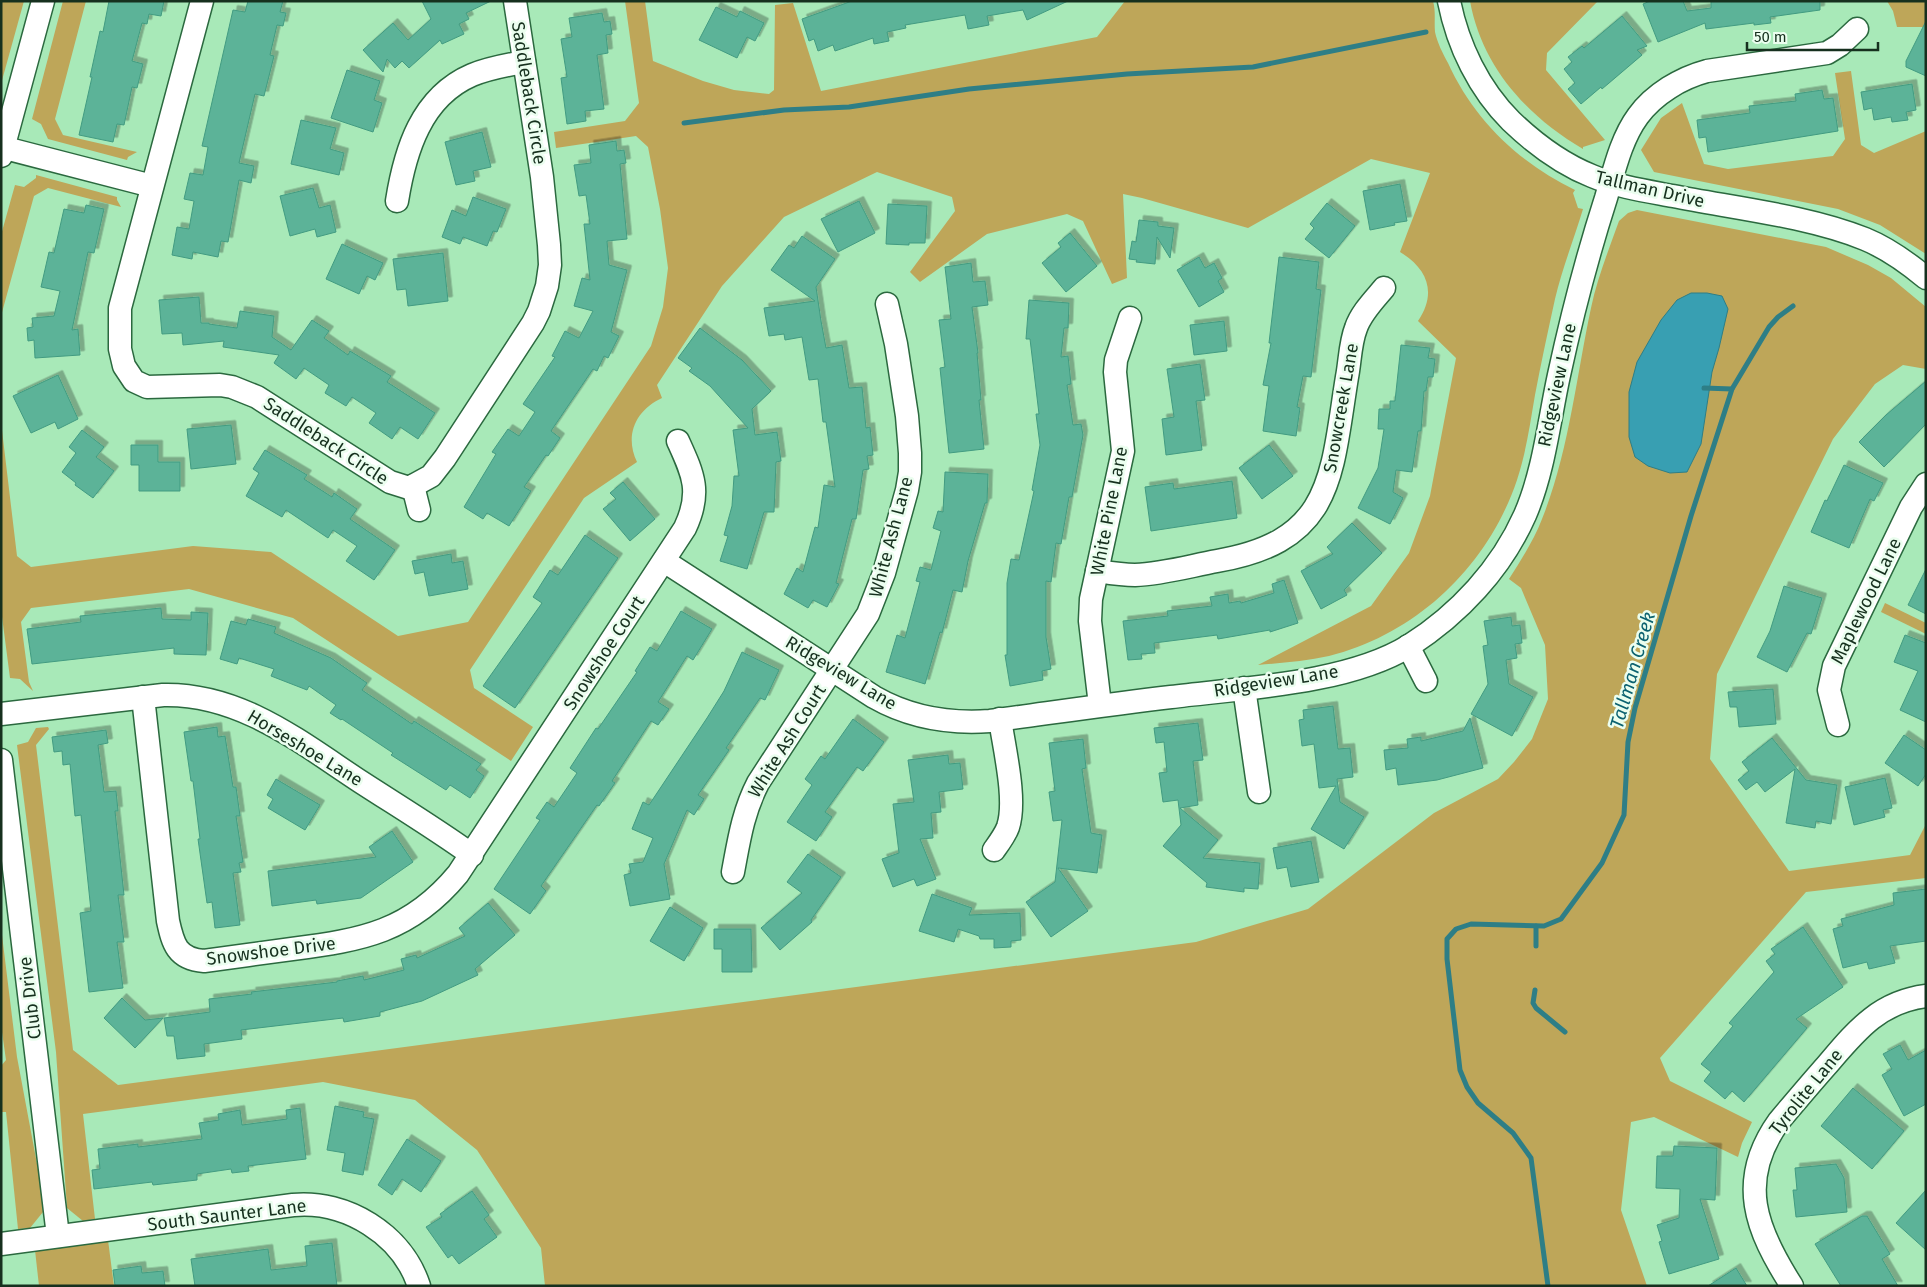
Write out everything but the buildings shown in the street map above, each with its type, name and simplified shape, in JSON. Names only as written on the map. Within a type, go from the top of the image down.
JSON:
[{"type":"street","points":[[43,1],[2,150],[152,186]]},
{"type":"street","name":"Saddleback Circle","points":[[202,1],[120,308],[120,350],[128,388],[220,385],[240,390],[274,407],[390,482],[404,488],[413,486],[431,476],[450,450],[533,323],[547,286],[550,265],[548,223],[515,1]]},
{"type":"street","name":"Tallman Drive","points":[[1450,1],[1456,26],[1469,61],[1498,107],[1528,136],[1551,154],[1583,172],[1610,183],[1804,221],[1851,234],[1877,245],[1904,261],[1926,278]]},
{"type":"street","name":"Ridgeview Lane","points":[[664,561],[887,705],[912,714],[936,719],[958,721],[1000,719],[1298,681],[1335,673],[1383,658],[1408,646],[1432,630],[1481,585],[1504,554],[1525,514],[1537,479],[1577,293],[1610,183],[1631,127],[1648,105],[1669,88],[1689,77],[1707,71],[1826,53],[1845,42],[1857,29]]},
{"type":"street","points":[[397,201],[408,150],[420,124],[438,99],[456,84],[471,76],[490,69],[524,62]]},
{"type":"street","name":"Snowcreek Lane","points":[[1097,571],[1136,575],[1243,557],[1266,549],[1285,538],[1303,523],[1320,500],[1332,471],[1355,329],[1370,305],[1384,288]]},
{"type":"street","name":"White Ash Lane","points":[[832,670],[868,614],[884,573],[907,490],[910,453],[907,416],[896,344],[887,304]]},
{"type":"street","name":"White Pine Lane","points":[[1100,705],[1090,621],[1097,571],[1123,451],[1115,372],[1116,360],[1130,318]]},
{"type":"street","name":"Snowshoe Court","points":[[472,855],[664,561],[690,517],[695,496],[692,471],[678,441]]},
{"type":"street","name":"Maplewood Lane","points":[[1838,725],[1829,690],[1834,666],[1911,507],[1926,484]]},
{"type":"street","points":[[413,486],[419,510]]},
{"type":"street","points":[[1408,646],[1426,681]]},
{"type":"street","name":"White Ash Court","points":[[733,872],[741,826],[748,803],[758,782],[832,670]]},
{"type":"street","points":[[1244,688],[1259,792]]},
{"type":"street","name":"Horseshoe Lane","points":[[1,714],[170,695],[189,696],[232,706],[262,718],[472,855]]},
{"type":"street","name":"Snowshoe Drive","points":[[143,697],[168,921],[174,941],[176,961],[204,961],[343,943],[372,935],[401,922],[432,901],[455,878],[472,855]]},
{"type":"street","points":[[994,850],[1008,826],[1011,794],[1000,719]]},
{"type":"street","name":"Club Drive","points":[[1,760],[58,1236]]},
{"type":"street","name":"Tyrolite Lane","points":[[1792,1286],[1768,1247],[1755,1200],[1757,1168],[1768,1135],[1859,1028],[1884,1009],[1926,996]]},
{"type":"street","name":"South Saunter Lane","points":[[1,1244],[294,1205],[323,1205],[356,1216],[377,1229],[406,1259],[419,1286]]},
{"type":"shaded area","points":[[1,1],[24,1],[1,84]]},
{"type":"shaded area","points":[[63,1],[86,1],[55,119],[63,135],[137,152],[128,157],[127,160],[48,139],[41,124],[32,119]]},
{"type":"shaded area","points":[[625,1],[645,1],[653,61],[703,81],[734,90],[769,94],[774,90],[775,5],[793,3],[821,91],[1097,37],[1125,1],[1433,1],[1437,40],[1459,84],[1471,103],[1500,138],[1517,153],[1535,167],[1575,190],[1573,193],[1578,208],[1583,209],[1555,299],[1520,470],[1504,511],[1488,541],[1468,568],[1445,592],[1420,613],[1391,631],[1361,646],[1329,656],[1302,661],[1258,665],[1371,606],[1409,553],[1430,496],[1456,358],[1418,321],[1427,301],[1427,282],[1417,266],[1400,252],[1430,173],[1371,159],[1248,228],[1123,194],[1127,278],[1112,284],[1083,221],[1067,214],[987,234],[920,282],[910,272],[955,211],[952,197],[877,172],[784,217],[722,286],[657,385],[662,398],[645,409],[635,424],[632,442],[637,462],[584,498],[470,670],[474,688],[533,727],[511,761],[293,618],[189,589],[31,608],[21,622],[29,682],[33,691],[20,679],[10,678],[1,609],[1,422],[17,556],[31,567],[193,546],[271,552],[398,636],[468,622],[651,346],[663,307],[668,268],[660,209],[648,147],[636,136],[556,148],[554,132],[625,121],[639,103]]},
{"type":"shaded area","points":[[1470,1],[1598,1],[1547,53],[1546,70],[1605,140],[1583,147],[1583,149],[1543,121],[1526,105],[1496,68],[1476,25]]},
{"type":"shaded area","points":[[1887,1],[1926,1],[1926,27],[1897,27],[1893,11]]},
{"type":"shaded area","points":[[1851,71],[1861,145],[1874,153],[1926,131],[1926,254],[1880,225],[1838,209],[1654,172],[1641,150],[1661,118],[1682,103],[1704,164],[1728,169],[1833,156],[1845,139],[1835,73]]},
{"type":"shaded area","points":[[36,175],[117,197],[121,207],[48,188],[34,196],[1,316],[1,235],[15,185],[24,187],[36,178]]},
{"type":"shaded area","points":[[1637,210],[1826,247],[1868,265],[1891,278],[1926,307],[1926,369],[1903,365],[1875,384],[1833,439],[1717,674],[1710,759],[1789,871],[1910,855],[1926,824],[1926,878],[1806,892],[1660,1058],[1670,1081],[1752,1122],[1738,1157],[1654,1117],[1631,1122],[1621,1210],[1647,1286],[545,1286],[541,1248],[477,1150],[415,1100],[323,1082],[83,1114],[95,1219],[83,1221],[67,1208],[56,1052],[17,745],[28,742],[36,728],[48,727],[49,729],[36,745],[73,1050],[118,1085],[1196,942],[1308,909],[1434,813],[1498,779],[1532,739],[1548,699],[1545,645],[1521,588],[1509,579],[1535,535],[1559,468],[1596,286],[1619,221],[1628,213]]},
{"type":"shaded area","points":[[1885,603],[1926,623],[1926,634],[1881,612]]},
{"type":"shaded area","points":[[1,927],[17,1057],[40,1180],[43,1212],[30,1228],[18,1229],[6,1112],[1,1112],[1,1066],[6,1060],[1,1025]]},
{"type":"shaded area","points":[[108,1240],[114,1286],[39,1286],[35,1250]]},
{"type":"water","points":[[1691,293],[1707,293],[1722,296],[1728,309],[1712,372],[1701,444],[1687,472],[1670,473],[1648,466],[1635,457],[1629,437],[1629,392],[1637,362],[1661,320],[1677,300]]},
{"type":"waterway","points":[[684,123],[784,110],[849,107],[969,89],[1127,74],[1253,67],[1426,32]]},
{"type":"waterway","name":"Tallman Creek","points":[[1548,1286],[1531,1158],[1513,1133],[1478,1103],[1467,1087],[1460,1070],[1447,959],[1447,939],[1456,929],[1471,924],[1544,926],[1561,919],[1602,863],[1624,815],[1628,742],[1635,708],[1691,516],[1732,389],[1769,327],[1778,317],[1793,306]]},
{"type":"waterway","points":[[1704,388],[1732,389]]},
{"type":"waterway","points":[[1536,926],[1536,946]]},
{"type":"waterway","points":[[1535,990],[1533,1003],[1536,1008],[1565,1032]]}]
